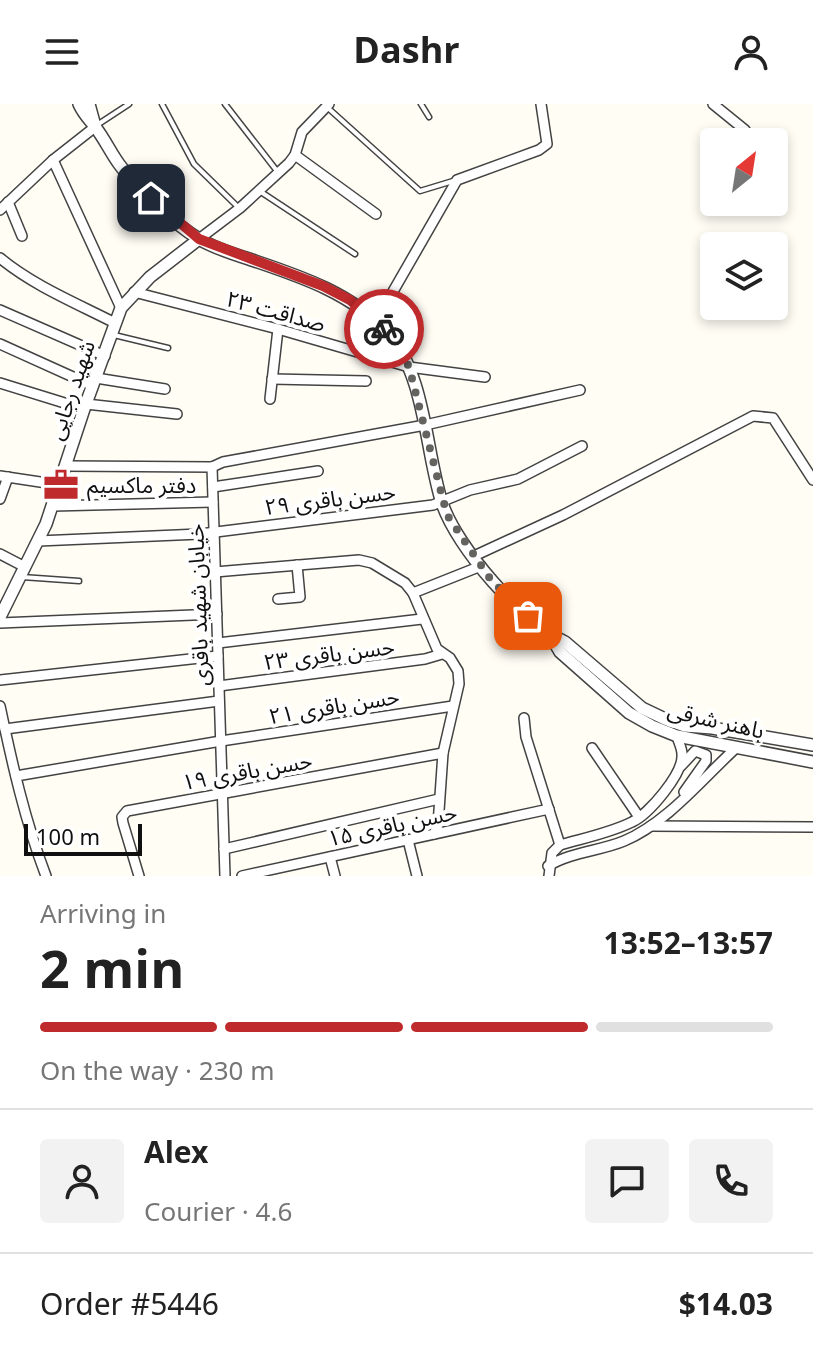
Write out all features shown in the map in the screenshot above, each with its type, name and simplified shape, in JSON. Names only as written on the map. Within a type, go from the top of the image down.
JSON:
[{"type":"street","points":[[79,104],[121,167],[199,239],[240,208],[278,173],[295,155],[302,132],[328,105]]},
{"type":"street","points":[[89,104],[95,127]]},
{"type":"street","points":[[389,334],[391,295],[457,180],[539,150],[547,144],[541,104]]},
{"type":"street","points":[[713,104],[743,128]]},
{"type":"street","points":[[22,236],[4,206],[53,160],[95,127]]},
{"type":"street","points":[[295,155],[376,214]]},
{"type":"street","points":[[53,160],[121,308]]},
{"type":"street","name":"شهید رجایی","points":[[0,617],[53,506],[121,308],[134,292],[199,239]]},
{"type":"street","name":"باهنر شرقی","points":[[199,239],[323,286],[350,300],[389,334],[409,367],[442,502],[453,528],[506,597],[549,634],[565,642],[642,708],[665,719],[685,726],[813,745]]},
{"type":"street","points":[[0,258],[113,329]]},
{"type":"street","name":"صداقت ۲۳","points":[[134,292],[409,367],[485,377]]},
{"type":"street","points":[[0,310],[105,356]]},
{"type":"street","points":[[270,399],[278,329]]},
{"type":"street","points":[[2,345],[95,382],[165,389]]},
{"type":"street","points":[[272,379],[366,381]]},
{"type":"street","points":[[0,383],[85,406],[177,414]]},
{"type":"street","points":[[66,466],[212,467],[223,462],[425,425],[580,390]]},
{"type":"street","points":[[413,593],[753,416],[773,418],[813,480]]},
{"type":"street","name":"حسن باقری ۲۹","points":[[38,541],[214,531],[433,505],[470,490],[518,479],[582,446]]},
{"type":"street","name":"خیابان شهید باقری","points":[[212,467],[225,876]]},
{"type":"street","points":[[213,487],[318,471]]},
{"type":"street","points":[[0,499],[4,476],[60,485]]},
{"type":"street","points":[[53,506],[213,502]]},
{"type":"street","points":[[0,554],[23,572]]},
{"type":"street","points":[[215,572],[366,561],[400,578],[413,593],[422,619],[442,654],[450,658],[458,671],[459,684],[443,753],[438,825],[434,834]]},
{"type":"street","points":[[278,599],[300,597],[297,565]]},
{"type":"street","points":[[0,623],[217,614]]},
{"type":"street","points":[[218,643],[422,619]]},
{"type":"street","name":"باهنر شرقی","points":[[549,634],[560,652],[629,713],[652,726],[677,736],[813,762]]},
{"type":"street","name":"حسن باقری ۲۳","points":[[219,686],[425,659],[442,654]]},
{"type":"street","points":[[0,680],[218,656]]},
{"type":"street","points":[[5,729],[219,701]]},
{"type":"street","points":[[0,706],[35,849],[46,876]]},
{"type":"street","name":"حسن باقری ۲۱","points":[[16,776],[453,706]]},
{"type":"street","points":[[524,718],[526,737],[560,845]]},
{"type":"street","points":[[677,736],[683,754],[680,767]]},
{"type":"street","points":[[549,871],[563,858],[625,841],[651,826],[737,747]]},
{"type":"street","points":[[592,748],[639,817]]},
{"type":"street","points":[[549,871],[552,853],[560,845],[635,821],[671,783],[695,751],[706,755],[706,761],[689,781],[681,798]]},
{"type":"street","name":"حسن باقری ۱۹","points":[[139,876],[123,823],[124,813],[443,753]]},
{"type":"street","points":[[224,849],[439,799]]},
{"type":"street","name":"حسن باقری ۱۵","points":[[242,876],[280,872],[330,857],[549,809]]},
{"type":"street","points":[[651,826],[813,827]]},
{"type":"street","points":[[408,840],[417,876]]},
{"type":"street","points":[[330,857],[335,876]]},
{"type":"lane","points":[[95,127],[129,104]]},
{"type":"lane","points":[[162,104],[194,164],[240,208]]},
{"type":"lane","points":[[225,104],[278,173]]},
{"type":"lane","points":[[421,104],[429,117]]},
{"type":"lane","points":[[328,105],[420,191],[457,180]]},
{"type":"lane","points":[[259,191],[355,254]]},
{"type":"lane","points":[[113,329],[168,348]]},
{"type":"lane","points":[[23,572],[79,581]]},
{"type":"way so far","points":[[384,329],[409,367],[442,502],[453,528],[491,580],[528,616]]},
{"type":"place","name":"دفتر ماکسیم","points":[[61,485]]},
{"type":"route","points":[[151,198],[199,239],[323,286],[350,300],[384,329]]}]
